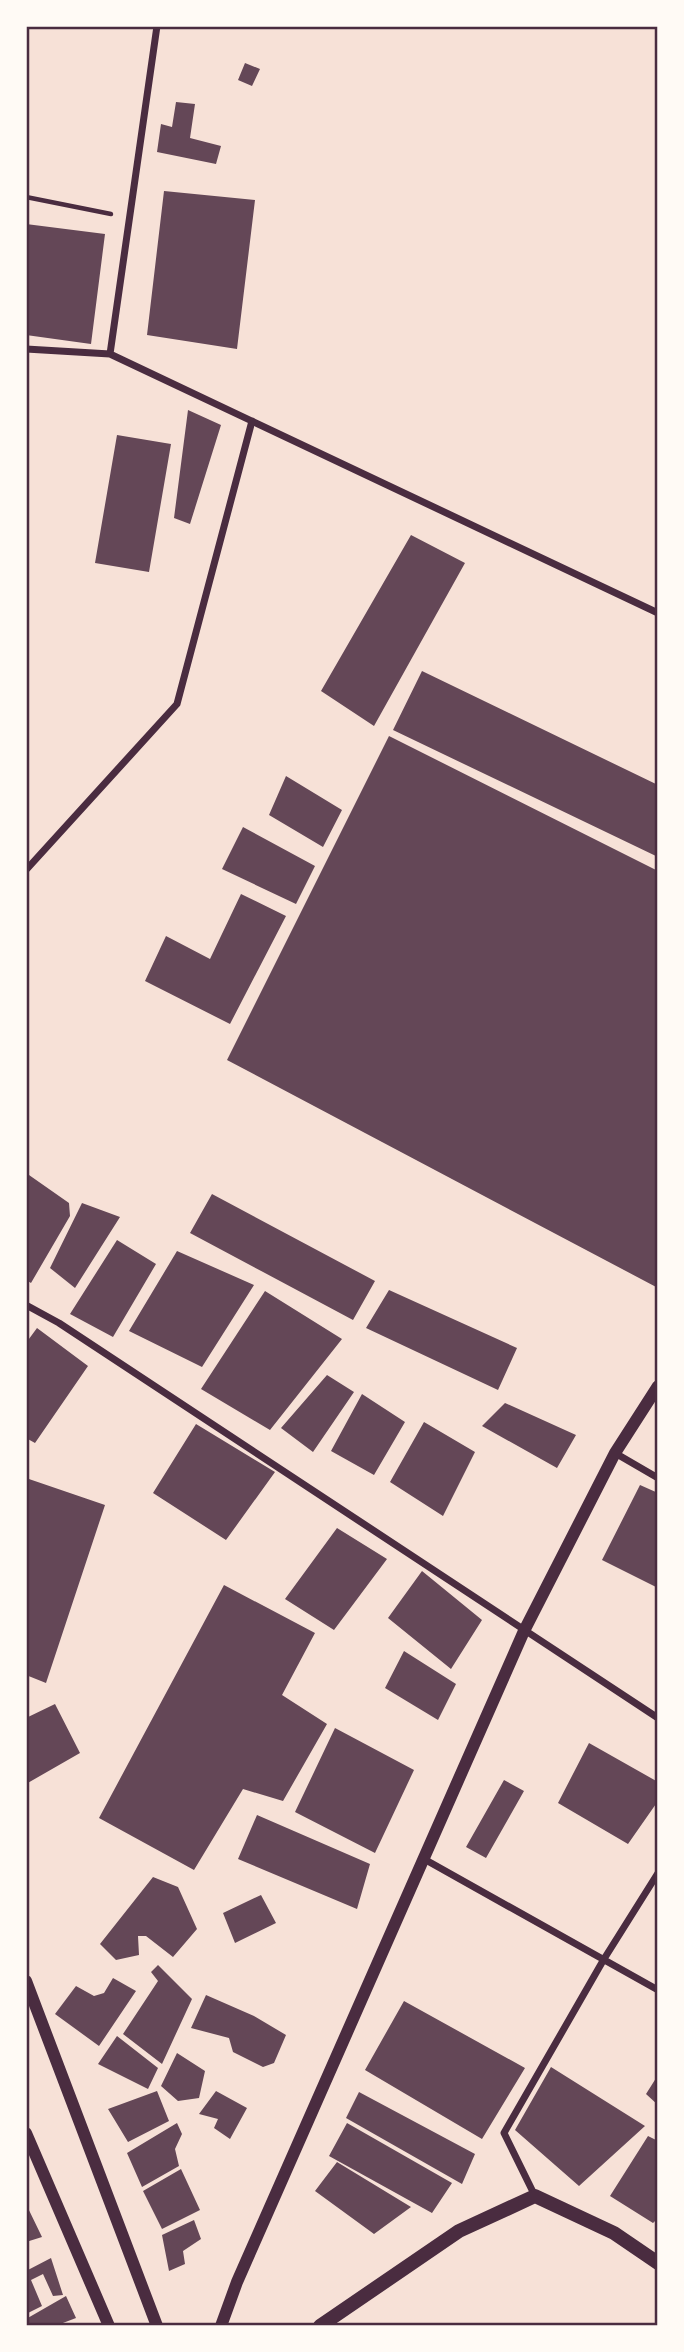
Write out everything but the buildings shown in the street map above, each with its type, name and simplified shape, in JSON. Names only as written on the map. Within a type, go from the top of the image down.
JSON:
[{"type":"main road","points":[[320,2326],[459,2231],[535,2196],[614,2233],[658,2263]]},
{"type":"street","points":[[110,354],[157,26]]},
{"type":"street","points":[[26,349],[110,354],[658,612]]},
{"type":"street","points":[[26,870],[177,704],[252,421]]},
{"type":"street","points":[[26,1305],[81,1337],[658,1718]]},
{"type":"street","points":[[221,2326],[237,2282],[524,1631],[615,1453],[658,1386]]},
{"type":"street","points":[[615,1453],[658,1478]]},
{"type":"street","points":[[424,1859],[658,1990]]},
{"type":"street","points":[[535,2196],[504,2133],[604,1959],[658,1874]]},
{"type":"street","points":[[26,1981],[157,2326]]},
{"type":"street","points":[[26,2133],[109,2326]]},
{"type":"path","points":[[26,197],[129,217]]}]
